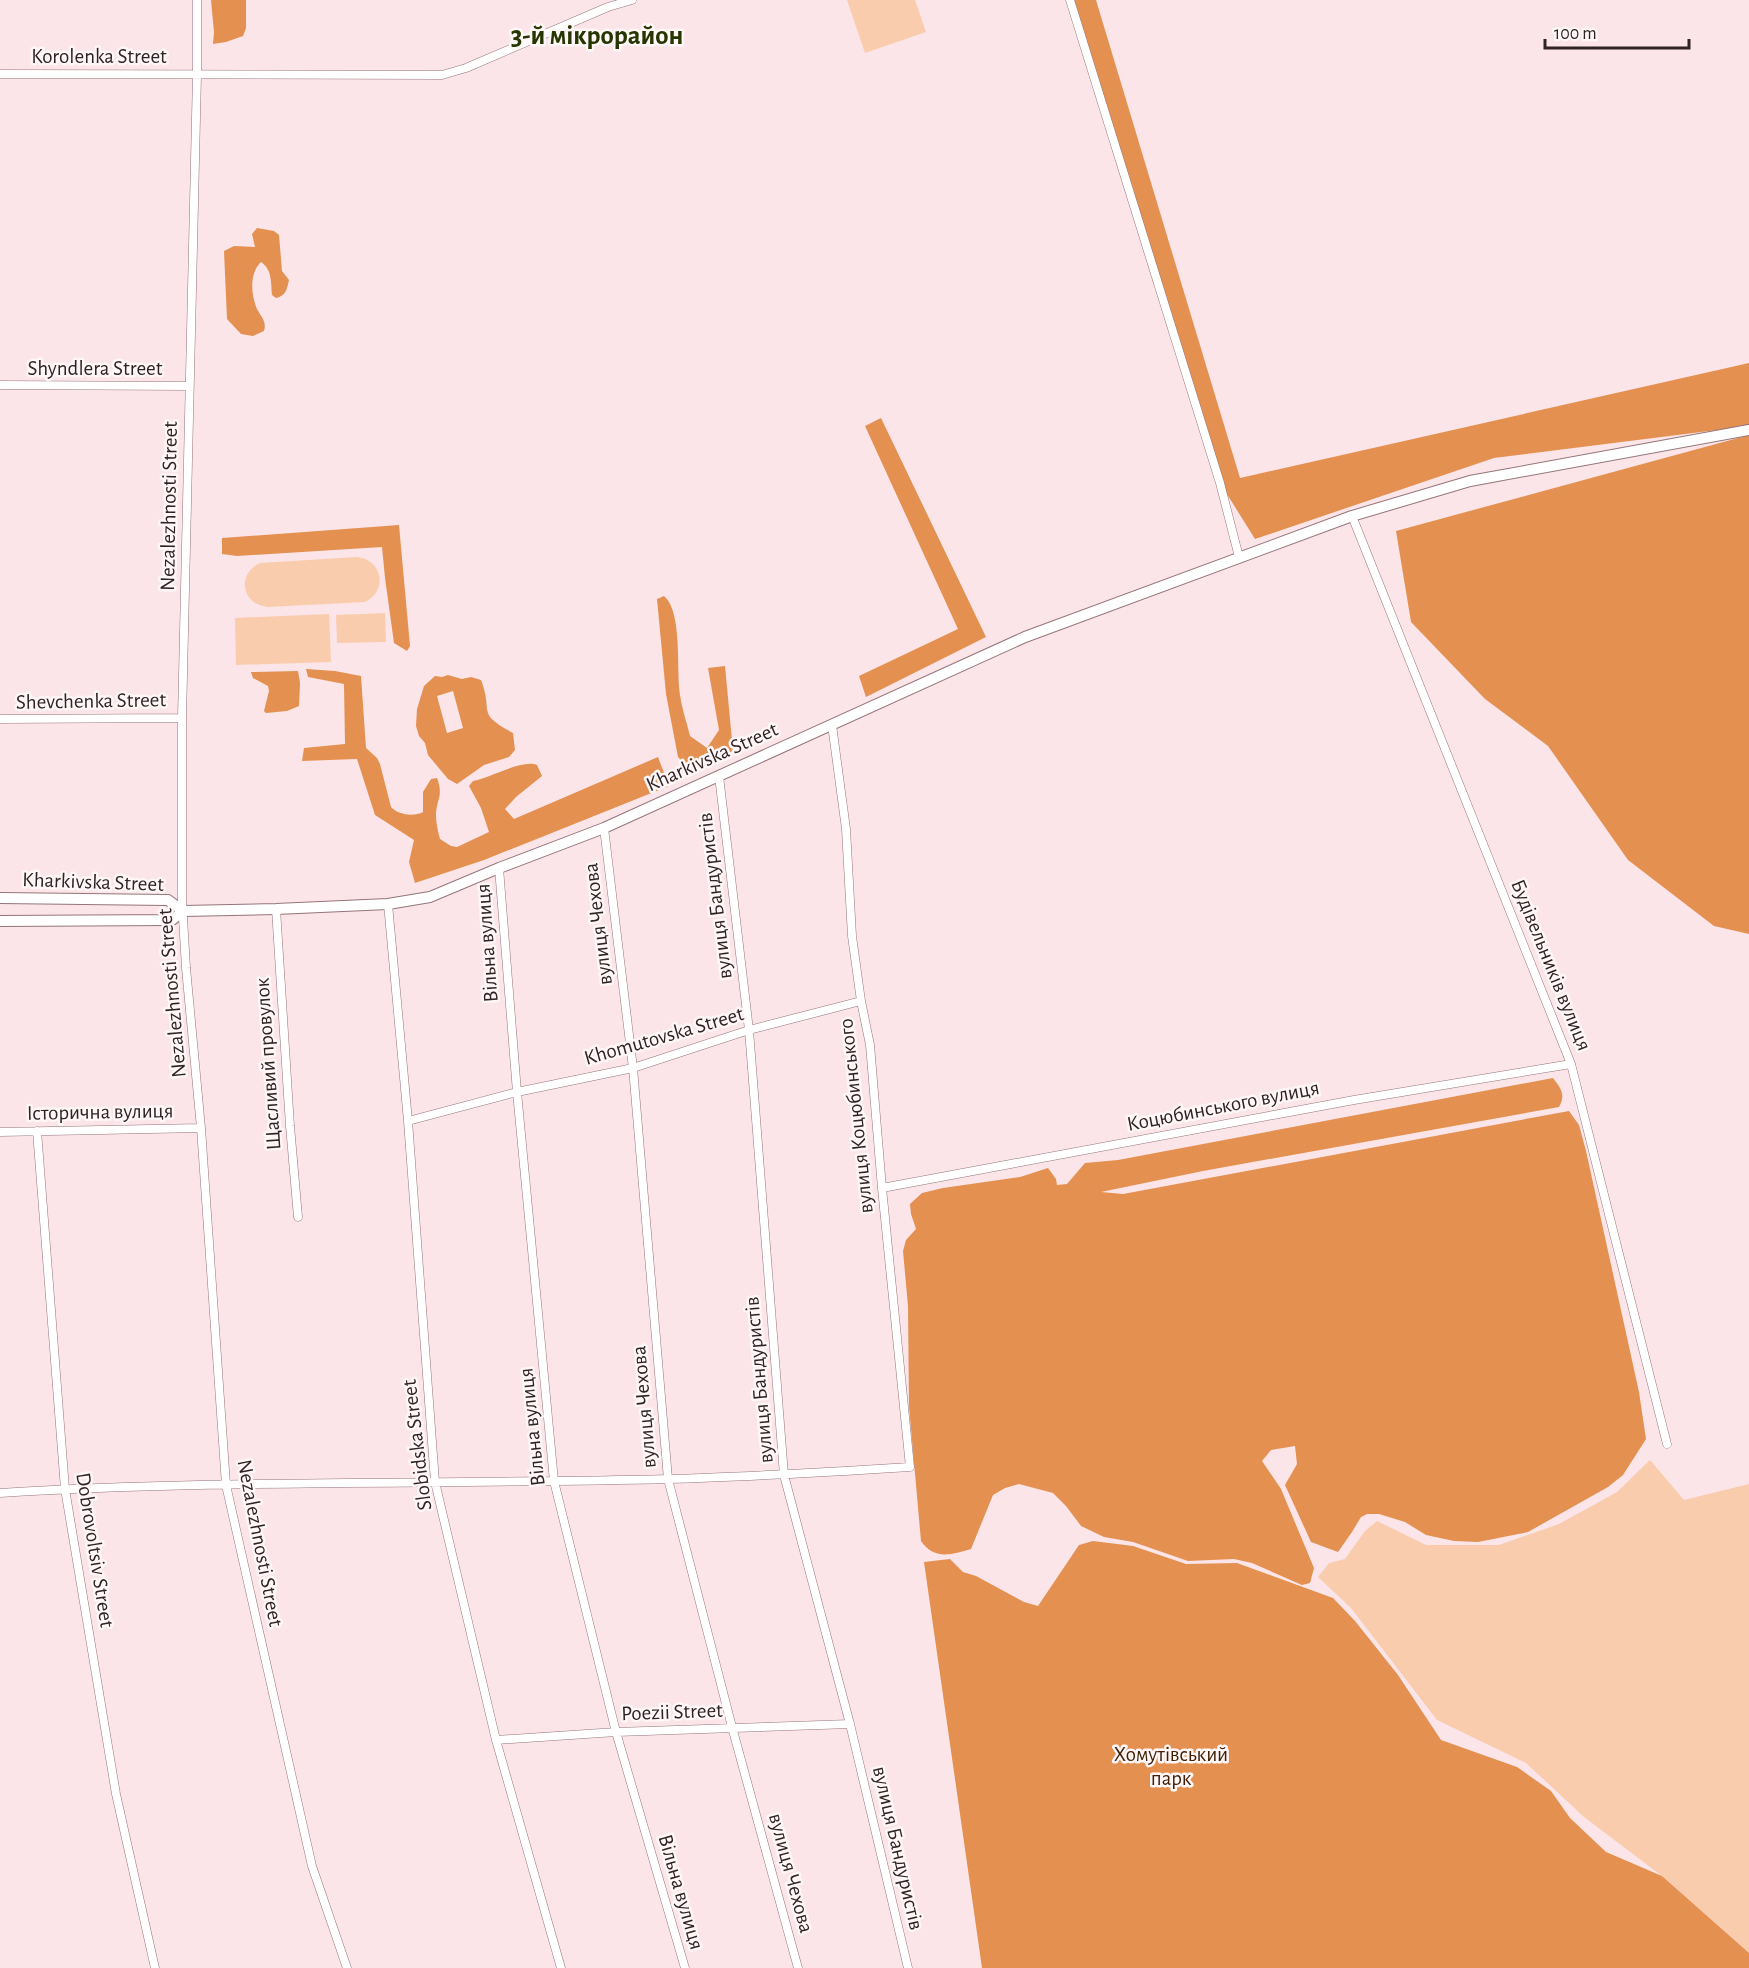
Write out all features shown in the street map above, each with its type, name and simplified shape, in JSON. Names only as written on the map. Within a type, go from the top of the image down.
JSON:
[{"type":"street","name":"Nezalezhnosti Street","points":[[197,0],[182,718],[183,911],[186,968],[201,1128],[226,1485],[312,1866],[346,1968]]},
{"type":"street","name":"Korolenka Street","points":[[0,74],[442,75],[466,68],[608,7],[632,0]]},
{"type":"street","points":[[1070,0],[1220,483],[1239,557]]},
{"type":"street","name":"Shyndlera Street","points":[[0,385],[189,386]]},
{"type":"street","name":"Kharkivska Street","points":[[0,898],[168,900],[183,911],[388,904],[430,897],[604,828],[1025,637],[1352,516],[1470,481],[1749,430]]},
{"type":"street","name":"Будівельників вулиця","points":[[1352,516],[1571,1064],[1667,1444]]},
{"type":"street","name":"Shevchenka Street","points":[[0,719],[182,718]]},
{"type":"street","name":"вулиця Коцюбинського","points":[[784,1475],[910,1467],[870,1045],[852,936],[846,829],[832,725]]},
{"type":"street","name":"вулиця Бандуристів","points":[[719,776],[748,1030],[784,1475],[850,1724],[908,1968]]},
{"type":"street","name":"вулиця Чехова","points":[[604,828],[633,1068],[668,1479],[732,1727],[798,1968]]},
{"type":"street","name":"Вільна вулиця","points":[[500,868],[517,1092],[554,1481],[616,1732],[685,1968]]},
{"type":"street","name":"Slobidska Street","points":[[388,904],[408,1121],[435,1482],[496,1740],[561,1968]]},
{"type":"street","name":"Щасливий провулок","points":[[276,909],[298,1216]]},
{"type":"street","name":"Kharkivska Street","points":[[0,921],[172,920],[183,911]]},
{"type":"street","name":"Khomutovska Street","points":[[408,1121],[517,1092],[633,1068],[748,1030],[861,1001]]},
{"type":"street","name":"Коцюбинського вулиця","points":[[882,1188],[1342,1102],[1571,1064]]},
{"type":"street","name":"Історична вулиця","points":[[0,1132],[201,1128]]},
{"type":"street","name":"Dobrovoltsiv Street","points":[[37,1131],[65,1489],[116,1794],[155,1968]]},
{"type":"street","points":[[0,1493],[226,1485],[668,1479],[784,1475]]},
{"type":"street","name":"Poezii Street","points":[[496,1740],[616,1732],[850,1724]]},
{"type":"shaded area","points":[[847,0],[915,0],[926,32],[865,53]]},
{"type":"shaded area","points":[[357,557],[366,559],[372,564],[379,576],[377,591],[365,602],[268,607],[252,601],[245,588],[247,574],[260,563]]},
{"type":"shaded area","points":[[385,613],[386,642],[337,643],[336,615]]},
{"type":"shaded area","points":[[329,614],[331,662],[236,665],[235,618]]},
{"type":"shaded area","points":[[1650,1460],[1684,1500],[1749,1484],[1749,1953],[1662,1876],[1584,1817],[1526,1763],[1437,1720],[1351,1608],[1318,1577],[1329,1563],[1345,1559],[1365,1531],[1377,1521],[1426,1545],[1499,1545],[1559,1524],[1617,1492]]},
{"type":"green space","points":[[211,0],[246,0],[246,28],[243,36],[213,44]]},
{"type":"green space","points":[[1070,0],[1096,0],[1240,478],[1749,363],[1749,426],[1494,458],[1255,539],[1220,483]]},
{"type":"green space","points":[[257,228],[274,231],[279,235],[282,271],[289,280],[284,294],[276,298],[272,295],[267,268],[261,262],[257,267],[254,272],[252,291],[265,328],[264,331],[253,336],[241,334],[227,319],[224,251],[234,246],[255,247],[252,234]]},
{"type":"green space","points":[[881,418],[986,637],[866,697],[859,676],[958,629],[865,426]]},
{"type":"green space","points":[[1749,435],[1749,934],[1714,926],[1628,860],[1548,746],[1485,699],[1411,622],[1396,531]]},
{"type":"green space","points":[[399,525],[410,646],[407,651],[394,643],[382,547],[237,556],[222,554],[222,538]]},
{"type":"green space","points":[[664,596],[674,615],[678,642],[680,695],[690,736],[707,748],[719,730],[708,668],[725,666],[733,751],[689,769],[678,757],[666,694],[657,599]]},
{"type":"green space","points":[[306,669],[361,676],[366,748],[380,764],[391,807],[406,814],[423,812],[423,792],[431,779],[437,778],[440,790],[436,810],[438,830],[440,839],[451,846],[457,847],[489,832],[481,808],[469,786],[473,781],[515,767],[537,765],[542,776],[505,809],[514,819],[658,757],[669,786],[484,860],[415,883],[409,862],[414,840],[375,815],[357,759],[302,761],[304,748],[345,744],[344,684],[308,677]]},
{"type":"green space","points":[[298,671],[299,706],[287,711],[266,713],[264,711],[268,686],[253,678],[251,672]]},
{"type":"green space","points":[[448,675],[462,679],[471,677],[481,680],[490,716],[513,733],[515,750],[509,757],[484,765],[457,784],[448,779],[428,755],[425,743],[419,736],[416,726],[417,709],[424,686],[435,676]],"holes":[[[453,691],[463,728],[447,733],[437,696]]]},
{"type":"green space","points":[[1553,1078],[1562,1092],[1559,1107],[1203,1171],[1101,1192],[1123,1194],[1569,1111],[1579,1125],[1586,1151],[1639,1392],[1646,1439],[1623,1475],[1608,1487],[1528,1532],[1478,1542],[1454,1541],[1426,1535],[1405,1522],[1379,1514],[1367,1514],[1361,1517],[1338,1552],[1311,1542],[1285,1485],[1297,1464],[1295,1446],[1271,1450],[1262,1461],[1281,1489],[1314,1568],[1310,1583],[1302,1585],[1252,1563],[1234,1559],[1188,1561],[1133,1542],[1104,1537],[1081,1526],[1053,1493],[1019,1484],[993,1495],[971,1549],[943,1554],[931,1551],[921,1541],[909,1406],[908,1306],[903,1251],[906,1240],[916,1229],[910,1204],[922,1193],[1020,1177],[1048,1168],[1056,1179],[1057,1185],[1067,1184],[1085,1163],[1118,1160]]},
{"type":"green space","name":"Хомутівський парк","points":[[1093,1541],[1133,1546],[1186,1564],[1237,1563],[1333,1598],[1355,1621],[1398,1675],[1441,1740],[1517,1767],[1551,1791],[1570,1818],[1606,1852],[1662,1876],[1749,1953],[1749,1968],[982,1968],[924,1562],[950,1559],[963,1572],[976,1576],[1024,1602],[1038,1606],[1079,1545]]},
{"type":"district","name":"3-й мікрорайон","points":[[597,35]]}]
